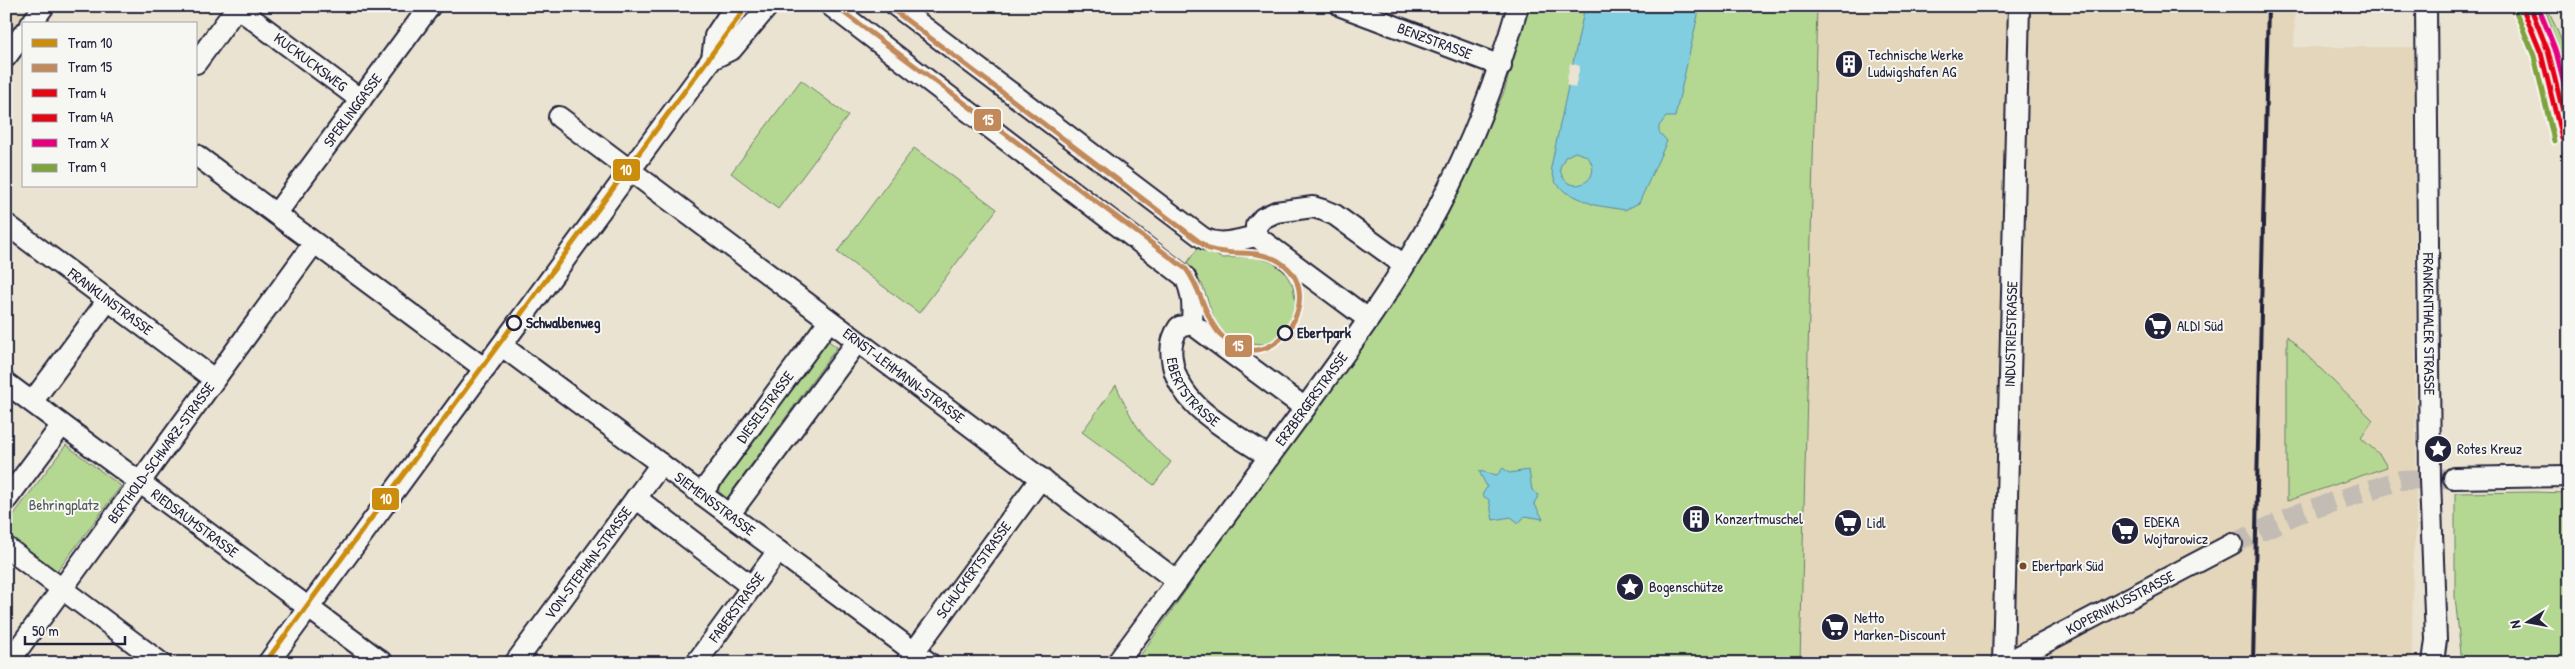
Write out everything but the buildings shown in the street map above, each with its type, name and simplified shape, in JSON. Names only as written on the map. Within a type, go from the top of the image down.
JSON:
[{"type":"street","points":[[32,22],[44,6]]},
{"type":"street","name":"SPERLINGGASSE","points":[[276,214],[430,6]]},
{"type":"street","points":[[712,59],[715,36],[735,6]]},
{"type":"street","points":[[268,663],[712,59],[732,49],[768,6]]},
{"type":"street","points":[[831,6],[1175,267],[1185,277],[1192,291],[1194,303],[1192,324],[1305,408]]},
{"type":"street","points":[[896,6],[1203,238],[1212,242],[1226,243],[1256,236],[1368,319]]},
{"type":"street","name":"BENZSTRASSE","points":[[1341,6],[1501,66]]},
{"type":"street","name":"ERZBERGERSTRASSE","points":[[1117,663],[1305,408],[1368,319],[1437,210],[1472,139],[1501,66],[1518,6]]},
{"type":"street","name":"INDUSTRIESTRASSE","points":[[2005,663],[2019,6]]},
{"type":"street","name":"FRANKENTHALER STRASSE","points":[[2426,6],[2430,473],[2436,640],[2434,663]]},
{"type":"street","points":[[198,60],[236,7]]},
{"type":"street","name":"KUCKUCKSWEG","points":[[236,7],[361,100]]},
{"type":"street","points":[[6,57],[22,36]]},
{"type":"street","name":"ERNST-LEHMANN-STRASSE","points":[[559,117],[1177,581]]},
{"type":"street","points":[[198,156],[485,369]]},
{"type":"street","points":[[1256,236],[1256,226],[1264,218],[1276,212],[1313,207],[1335,215],[1404,264]]},
{"type":"street","name":"FRANKLINSTRASSE","points":[[6,224],[214,379]]},
{"type":"street","name":"BERTHOLD-SCHWARZ-STRASSE","points":[[8,663],[138,482],[314,243]]},
{"type":"street","points":[[32,402],[108,300]]},
{"type":"street","name":"DIESELSTRASSE","points":[[701,494],[829,321]]},
{"type":"street","name":"EBERTSTRASSE","points":[[1192,324],[1179,326],[1174,334],[1171,353],[1177,384],[1193,403],[1269,457]]},
{"type":"street","points":[[729,515],[857,342]]},
{"type":"street","name":"SIEMENSSTRASSE","points":[[502,346],[778,551],[916,659]]},
{"type":"street","name":"RIEDSAUMSTRASSE","points":[[6,383],[383,663]]},
{"type":"street","points":[[6,500],[62,425]]},
{"type":"street","name":"VON-STEPHAN-STRASSE","points":[[515,663],[661,464]]},
{"type":"street","points":[[2454,478],[2569,476]]},
{"type":"street","name":"SCHUCKERTSTRASSE","points":[[916,659],[1041,478]]},
{"type":"street","points":[[636,498],[752,587]]},
{"type":"street","name":"KOPERNIKUSSTRASSE","points":[[2005,663],[2232,544]]},
{"type":"street","points":[[6,547],[161,663]]},
{"type":"street","name":"FABERSTRASSE","points":[[696,663],[778,551]]},
{"type":"street","name":"FRANKENTHALER STRASSE","points":[[2436,640],[2441,663]]},
{"type":"shaded area","points":[[6,6],[38,6],[26,22],[22,22],[22,28],[6,49]]},
{"type":"shaded area","points":[[1817,6],[2295,6],[2294,47],[2414,47],[2416,531],[2413,555],[2412,663],[1800,663]]},
{"type":"shaded area","points":[[2559,6],[2569,6],[2569,32],[2561,10]]},
{"type":"green space","name":"Ebertpark","points":[[1528,6],[1817,6],[1800,663],[1135,663],[1236,519],[1379,325],[1447,214],[1504,92]]},
{"type":"green space","points":[[2544,6],[2547,6],[2561,41],[2567,59],[2569,78]]},
{"type":"green space","points":[[801,80],[848,116],[778,209],[731,173]]},
{"type":"green space","points":[[914,148],[997,209],[919,313],[837,252]]},
{"type":"green space","points":[[1200,245],[1221,258],[1256,257],[1280,265],[1293,286],[1297,312],[1283,335],[1264,344],[1236,342],[1217,327],[1202,284],[1185,266]]},
{"type":"green space","points":[[2287,336],[2373,420],[2361,438],[2380,455],[2387,467],[2287,501]]},
{"type":"green space","points":[[827,340],[837,347],[727,498],[717,490]]},
{"type":"green space","points":[[1116,385],[1138,428],[1152,445],[1171,462],[1154,485],[1082,432]]},
{"type":"green space","name":"Behringplatz","points":[[66,445],[121,486],[56,573],[6,536],[6,525]]},
{"type":"green space","points":[[2455,493],[2569,493],[2569,663],[2462,663],[2455,597]]},
{"type":"water","points":[[1585,6],[1700,6],[1675,117],[1666,117],[1659,126],[1659,132],[1667,141],[1639,203],[1625,210],[1594,205],[1565,192],[1555,182],[1551,167]],"holes":[[[1575,152],[1587,156],[1592,165],[1592,173],[1589,179],[1576,185],[1569,183],[1563,178],[1560,168],[1565,157]]]},
{"type":"water","points":[[1503,468],[1509,473],[1529,470],[1532,490],[1539,495],[1534,503],[1543,519],[1525,516],[1519,523],[1511,517],[1493,520],[1489,500],[1482,495],[1487,487],[1479,471],[1497,475]]},
{"type":"pier","points":[[1570,63],[1580,66],[1575,88],[1566,85]]},
{"type":"tunnel","points":[[2232,544],[2297,514],[2400,480],[2454,478]]},
{"type":"tram line","name":"10","points":[[265,663],[747,6]]},
{"type":"tram line","points":[[745,18],[757,6]]},
{"type":"tram line","name":"15","points":[[835,6],[1186,269],[1215,328],[1230,343],[1248,350],[1265,348],[1280,339],[1291,326],[1298,309],[1299,292],[1294,275],[1280,262],[1263,255],[1209,249],[888,6]]},
{"type":"tram line","name":"4","points":[[2530,6],[2548,51],[2569,136]]},
{"type":"tram line","name":"X","points":[[2538,6],[2555,49],[2569,104]]},
{"type":"tram line","name":"4A","points":[[2523,9],[2541,53],[2562,139]]},
{"type":"tram line","name":"9","points":[[2516,12],[2534,56],[2554,141]]},
{"type":"railway","points":[[2253,663],[2268,6]]},
{"type":"place","name":"Technische Werke Ludwigshafen AG","points":[[1849,64]]},
{"type":"place","name":"Schwalbenweg","points":[[514,323]]},
{"type":"place","name":"ALDI Süd","points":[[2158,326]]},
{"type":"place","name":"Ebertpark","points":[[1285,333]]},
{"type":"place","name":"Rotes Kreuz","points":[[2438,449]]},
{"type":"place","name":"Konzertmuschel","points":[[1696,519]]},
{"type":"place","name":"Lidl","points":[[1848,523]]},
{"type":"place","name":"EDEKA Wojtarowicz","points":[[2125,531]]},
{"type":"place","name":"Ebertpark Süd","points":[[2023,566]]},
{"type":"place","name":"Bogenschütze","points":[[1630,587]]},
{"type":"place","name":"Netto Marken-Discount","points":[[1835,627]]}]
